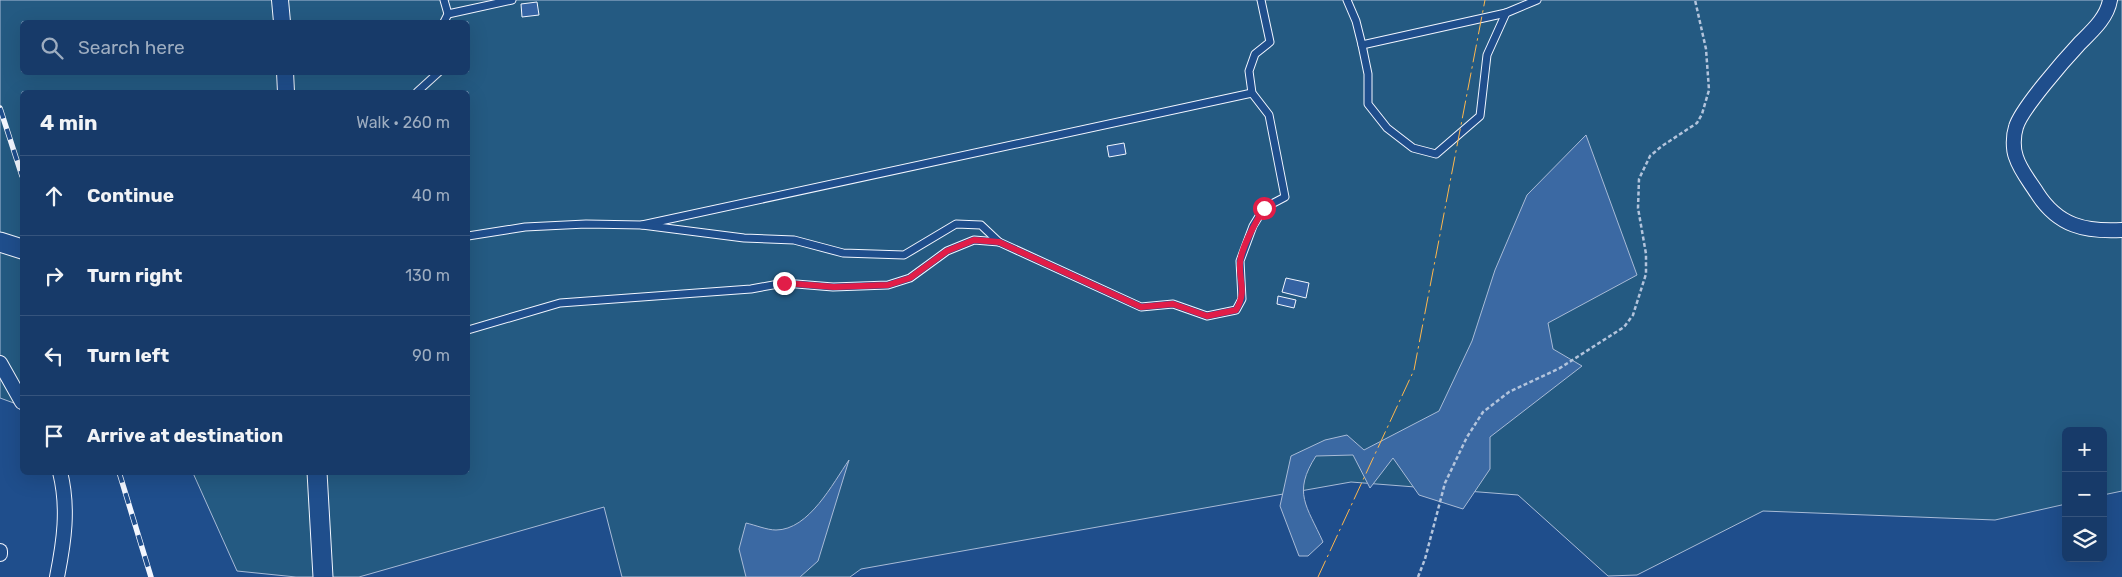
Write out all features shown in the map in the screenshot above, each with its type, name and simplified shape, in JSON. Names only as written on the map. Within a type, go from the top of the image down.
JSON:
[{"type":"main road","points":[[0,242],[20,248]]},
{"type":"main road","points":[[316,475],[323,577]]},
{"type":"street","points":[[280,0],[282,20]]},
{"type":"street","points":[[2110,0],[2098,24],[2068,55],[2026,110],[2016,126],[2014,147],[2016,158],[2042,200],[2060,219],[2076,227],[2098,231],[2122,230]]},
{"type":"street","points":[[285,75],[286,90]]},
{"type":"street","points":[[0,363],[20,398]]},
{"type":"street","points":[[57,577],[65,535],[65,501],[61,475]]},
{"type":"lane","points":[[444,0],[448,14],[445,20]]},
{"type":"lane","points":[[448,14],[512,0]]},
{"type":"lane","points":[[470,236],[525,227],[586,224],[642,225],[744,238],[794,240],[843,253],[904,255],[956,224],[981,225],[999,242],[1141,307],[1173,304],[1207,316],[1236,310],[1242,299],[1240,261],[1253,226],[1264,208],[1285,197],[1269,116],[1252,93],[1250,71],[1255,54],[1270,42],[1261,0]]},
{"type":"lane","points":[[1347,0],[1356,21],[1368,74],[1368,104],[1387,128],[1413,148],[1436,154],[1480,116],[1487,55],[1506,13]]},
{"type":"lane","points":[[1362,45],[1506,13],[1537,0]]},
{"type":"lane","points":[[419,90],[436,75]]},
{"type":"lane","points":[[642,225],[1252,93]]},
{"type":"lane","points":[[470,329],[560,303],[751,289],[784,283],[834,287],[888,285],[910,278],[947,251],[974,240],[999,242]]},
{"type":"path","points":[[1418,577],[1425,559],[1445,483],[1467,437],[1483,412],[1509,392],[1560,368],[1624,327],[1633,315],[1646,274],[1646,254],[1638,208],[1639,180],[1650,156],[1697,123],[1702,114],[1709,90],[1706,49],[1694,0]]},
{"type":"shaded area","points":[[0,0],[2122,0],[2122,491],[2107,494],[2107,427],[2062,427],[2062,505],[1995,520],[1763,511],[1637,575],[1608,576],[1518,495],[1351,482],[861,569],[850,577],[622,577],[604,507],[359,577],[296,577],[237,571],[194,475],[470,475],[470,90],[20,90],[20,405],[0,398]]},
{"type":"shaded area","points":[[1586,135],[1637,275],[1548,323],[1553,349],[1582,366],[1490,437],[1490,469],[1463,509],[1419,495],[1393,458],[1370,488],[1353,455],[1316,456],[1309,469],[1303,490],[1307,509],[1323,542],[1308,556],[1299,556],[1280,506],[1291,456],[1325,440],[1347,435],[1364,450],[1439,411],[1472,341],[1495,270],[1527,195]]},
{"type":"shaded area","points":[[849,460],[818,561],[800,577],[746,577],[739,549],[746,523],[776,530],[788,528],[799,522],[819,504]]},
{"type":"building","points":[[537,2],[539,15],[522,17],[521,4]]},
{"type":"building","points":[[1124,143],[1126,154],[1109,157],[1107,146]]},
{"type":"building","points":[[1286,278],[1309,283],[1306,298],[1282,292]]},
{"type":"building","points":[[1278,296],[1296,300],[1294,308],[1277,304]]},
{"type":"railway","points":[[0,108],[20,170]]},
{"type":"railway","points":[[120,475],[151,577]]},
{"type":"power","points":[[1318,577],[1414,370],[1485,0]]},
{"type":"route","points":[[784,283],[834,287],[888,285],[910,278],[947,251],[974,240],[999,242],[1141,307],[1173,304],[1207,316],[1236,310],[1242,299],[1240,261],[1253,226],[1264,208]]}]
